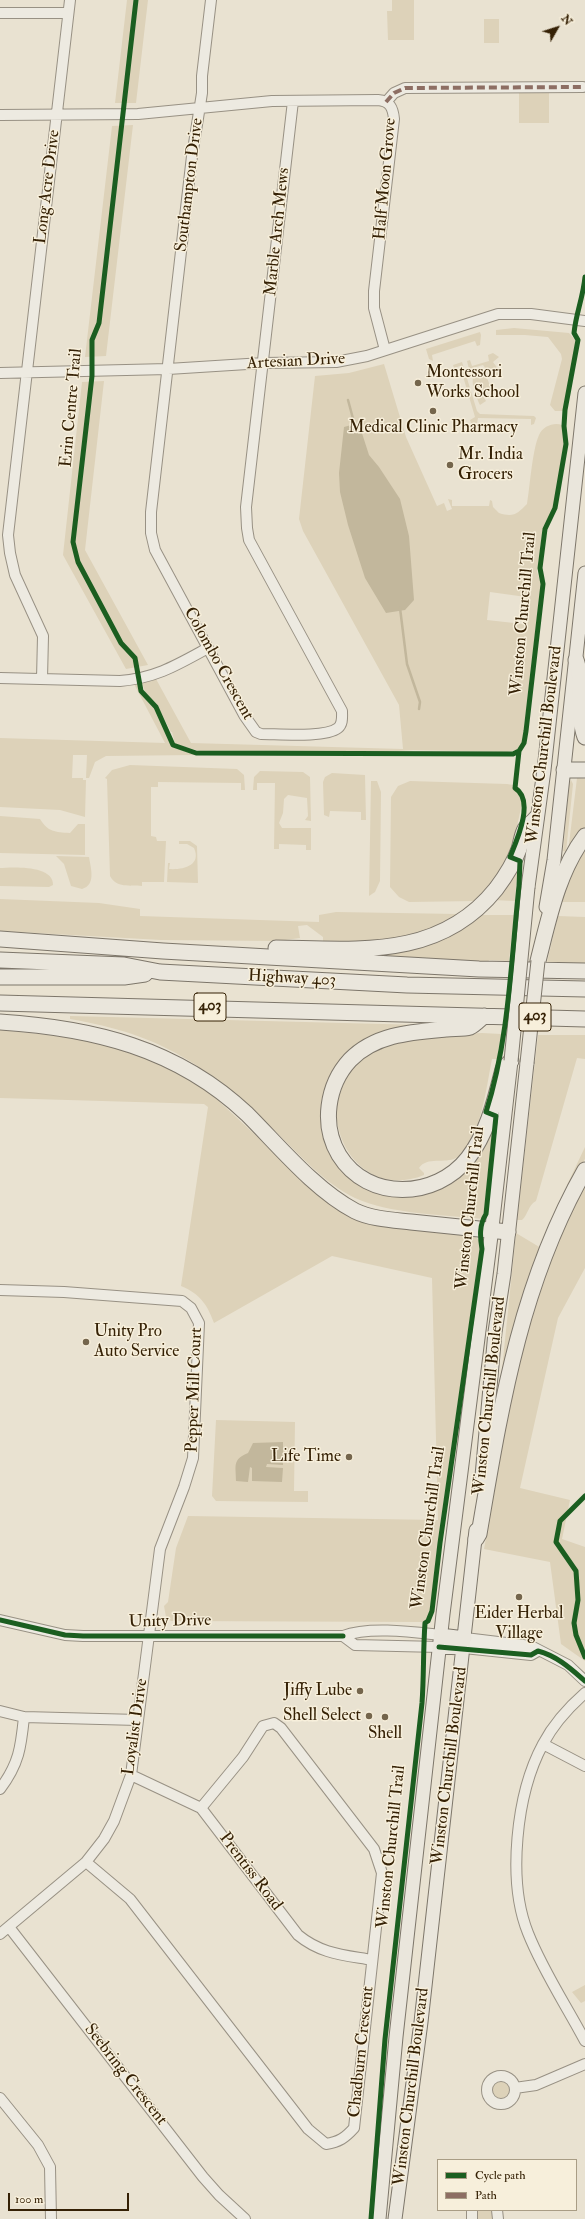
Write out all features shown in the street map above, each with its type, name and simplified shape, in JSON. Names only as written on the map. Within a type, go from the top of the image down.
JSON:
[{"type":"highway","points":[[576,660],[582,673],[580,718],[585,737]]},
{"type":"highway","points":[[564,770],[585,770]]},
{"type":"highway","points":[[163,952],[212,947],[353,949],[391,947],[424,940],[454,925],[489,898],[506,875],[515,859],[525,830],[536,818]]},
{"type":"highway","points":[[538,960],[555,885],[585,836]]},
{"type":"highway","points":[[0,939],[163,952],[479,969],[585,971]]},
{"type":"highway","name":"Highway 403","points":[[0,960],[124,966],[160,972],[406,985],[585,989]]},
{"type":"highway","points":[[0,977],[124,977],[160,972]]},
{"type":"highway","name":"Highway 403","points":[[0,1003],[419,1013],[585,1019]]},
{"type":"highway","points":[[484,1016],[470,1027],[395,1035],[372,1043],[350,1060],[334,1083],[328,1107],[330,1133],[339,1155],[356,1173],[383,1187],[415,1190],[442,1180],[464,1163],[480,1140],[491,1114],[503,1069],[511,1060]]},
{"type":"highway","points":[[0,1022],[82,1030],[130,1043],[172,1061],[210,1084],[244,1112],[326,1192],[356,1211],[383,1218],[508,1232]]},
{"type":"highway","points":[[476,1539],[479,1534],[507,1381],[521,1323],[549,1241],[585,1170]]},
{"type":"main road","name":"Winston Churchill Boulevard","points":[[379,2219],[396,2030],[461,1462],[492,1230],[528,887],[536,818],[544,770],[585,393]]},
{"type":"main road","name":"Winston Churchill Boulevard","points":[[555,885],[564,770],[585,573]]},
{"type":"main road","name":"Winston Churchill Boulevard","points":[[395,2219],[420,2037],[476,1539],[495,1332],[508,1232],[538,960]]},
{"type":"main road","points":[[440,1641],[464,1643]]},
{"type":"street","name":"Long Acre Drive","points":[[42,679],[43,636],[16,575],[10,553],[8,535],[70,0]]},
{"type":"street","name":"Southampton Drive","points":[[168,369],[192,156],[200,109],[211,0]]},
{"type":"street","points":[[0,13],[68,13]]},
{"type":"street","points":[[386,102],[394,93],[405,88],[583,87]]},
{"type":"street","name":"Half Moon Grove","points":[[0,115],[138,114],[200,109],[236,104],[293,101],[378,100],[386,102],[392,108],[394,119],[374,291],[374,308],[385,350]]},
{"type":"street","name":"Marble Arch Mews","points":[[263,363],[293,101]]},
{"type":"street","name":"Artesian Drive","points":[[0,373],[168,369],[263,363],[336,362],[385,350],[498,314],[531,314],[585,321]]},
{"type":"street","name":"Colombo Crescent","points":[[168,369],[151,512],[151,533],[155,550],[244,715],[256,732],[261,734],[329,733],[339,728],[343,720],[342,711],[249,540],[246,507],[263,363]]},
{"type":"street","points":[[0,678],[120,681],[139,679],[169,670],[208,648]]},
{"type":"street","name":"Pepper Mill Court","points":[[0,1290],[64,1292],[182,1301],[191,1308],[199,1323],[193,1458],[184,1487],[160,1549],[148,1636]]},
{"type":"street","name":"Unity Drive","points":[[0,1620],[65,1635],[343,1636],[355,1632],[422,1633],[440,1641]]},
{"type":"street","name":"Loyalist Drive","points":[[0,1934],[86,1862],[104,1839],[114,1821],[131,1775],[148,1636]]},
{"type":"street","points":[[464,1643],[531,1655],[538,1650],[563,1662],[585,1681]]},
{"type":"street","points":[[585,1693],[566,1712],[543,1744],[532,1767],[523,1797],[516,1847],[520,1907],[528,1933],[549,1978],[585,2041]]},
{"type":"street","points":[[0,1711],[24,1717],[138,1720]]},
{"type":"street","points":[[0,1789],[8,1778],[20,1754],[24,1717]]},
{"type":"street","name":"Chadburn Crescent","points":[[86,1862],[130,1899],[308,2130],[326,2144],[336,2142],[346,2137],[354,2128],[382,1873],[374,1849],[279,1726],[271,1723],[263,1726],[243,1756],[201,1808]]},
{"type":"street","points":[[543,1744],[585,1766]]},
{"type":"street","name":"Prentiss Road","points":[[131,1775],[201,1808],[298,1935],[312,1946],[326,1952],[372,1960]]},
{"type":"street","name":"Seebring Crescent","points":[[9,1927],[203,2176],[245,2219]]},
{"type":"street","points":[[515,2088],[536,2085],[585,2064]]},
{"type":"street","points":[[0,2098],[38,2145],[50,2167],[51,2219]]},
{"type":"shaded area","points":[[127,0],[148,0],[136,103],[115,103]]},
{"type":"shaded area","points":[[392,0],[414,0],[414,40],[388,40],[387,11],[392,11]]},
{"type":"shaded area","points":[[484,19],[499,19],[499,43],[484,43]]},
{"type":"shaded area","points":[[519,93],[549,93],[549,123],[519,123]]},
{"type":"shaded area","points":[[133,125],[106,356],[85,357],[112,126]]},
{"type":"shaded area","points":[[514,328],[569,333],[576,341],[564,411],[555,411],[550,405],[562,359],[561,354],[548,337],[496,335],[496,330]]},
{"type":"shaded area","points":[[480,332],[480,345],[477,346],[475,341],[432,355],[433,361],[429,359],[426,349]]},
{"type":"shaded area","points":[[493,353],[499,357],[493,362],[502,374],[494,379],[483,365],[469,369],[467,361],[470,360],[472,366],[489,361],[488,355]]},
{"type":"shaded area","points":[[462,362],[477,411],[480,414],[534,416],[536,418],[534,424],[531,425],[531,419],[478,418],[477,423],[471,423],[470,420],[475,417],[460,366],[454,368],[453,365]]},
{"type":"shaded area","points":[[384,364],[406,437],[437,506],[444,503],[447,511],[452,509],[448,499],[452,500],[452,506],[489,506],[490,500],[492,501],[493,507],[499,513],[512,515],[518,512],[527,504],[533,459],[539,435],[546,427],[556,424],[562,425],[565,445],[554,507],[543,528],[537,572],[541,583],[522,744],[516,750],[507,752],[413,750],[368,753],[323,751],[200,751],[175,744],[172,732],[156,703],[145,692],[142,682],[156,679],[191,743],[403,749],[399,705],[303,531],[299,519],[315,376],[349,373]],"holes":[[[490,592],[526,597],[523,624],[487,620]]]},
{"type":"shaded area","points":[[478,371],[485,373],[491,388],[482,394],[486,401],[480,405],[473,387],[473,378]]},
{"type":"shaded area","points":[[104,381],[85,550],[148,665],[126,669],[63,555],[82,382]]},
{"type":"shaded area","points":[[359,424],[369,455],[379,467],[400,499],[409,536],[414,600],[405,610],[386,613],[365,578],[348,525],[340,492],[339,473],[344,427]]},
{"type":"shaded area","points":[[134,684],[137,684],[141,694],[154,708],[171,746],[195,755],[106,756],[95,762],[89,778],[86,778],[87,755],[73,755],[72,778],[83,778],[83,780],[86,780],[85,817],[60,810],[0,807],[0,738],[165,743]]},
{"type":"shaded area","points":[[130,765],[237,769],[244,775],[245,790],[241,790],[241,783],[158,782],[158,787],[151,787],[151,836],[156,837],[157,841],[166,841],[164,882],[142,882],[142,886],[124,885],[116,882],[110,876],[107,779],[105,778],[112,770]]},
{"type":"shaded area","points":[[260,771],[303,772],[310,777],[311,821],[305,820],[308,816],[307,798],[288,795],[284,799],[283,813],[279,823],[282,828],[311,828],[311,850],[306,850],[306,845],[279,844],[279,849],[274,849],[275,783],[257,783],[257,790],[253,790],[254,777]]},
{"type":"shaded area","points":[[332,773],[365,775],[366,820],[361,820],[361,812],[330,811],[329,817],[324,815],[323,782],[325,777]]},
{"type":"shaded area","points":[[577,778],[585,779],[585,829],[573,846],[569,844]]},
{"type":"shaded area","points":[[571,780],[573,784],[566,852],[563,851],[569,784]]},
{"type":"shaded area","points":[[371,781],[377,781],[381,792],[380,881],[375,892],[369,896]]},
{"type":"shaded area","points":[[410,781],[507,784],[513,785],[512,787],[517,791],[522,803],[514,841],[504,870],[476,901],[409,902],[399,897],[390,887],[391,797],[398,786]]},
{"type":"shaded area","points":[[0,816],[40,819],[49,829],[70,833],[78,824],[85,824],[85,855],[0,853]]},
{"type":"shaded area","points":[[179,841],[190,841],[197,846],[198,883],[167,882],[168,863],[170,863],[169,869],[180,869],[189,866],[195,859],[196,854],[194,848],[187,844],[179,844]]},
{"type":"shaded area","points":[[585,846],[585,902],[561,902],[571,874]]},
{"type":"shaded area","points":[[56,856],[89,857],[92,876],[89,884],[82,889],[71,886],[64,864]]},
{"type":"shaded area","points":[[14,867],[40,871],[52,878],[53,885],[49,887],[0,886],[0,868]]},
{"type":"shaded area","points":[[514,872],[517,873],[515,901],[492,900]]},
{"type":"shaded area","points":[[0,899],[99,903],[140,909],[140,916],[319,922],[319,915],[336,912],[458,914],[424,930],[408,935],[377,940],[323,942],[323,937],[307,925],[298,926],[300,938],[278,941],[161,940],[0,931]]},
{"type":"shaded area","points":[[477,915],[514,915],[509,961],[437,961],[436,958],[351,957],[378,954]]},
{"type":"shaded area","points":[[558,916],[585,917],[585,965],[547,962]]},
{"type":"shaded area","points":[[70,1016],[422,1025],[372,1037],[324,1103],[353,1175],[427,1191],[493,1127],[483,1219],[401,1211],[355,1198],[333,1185],[323,1177],[251,1108],[205,1071],[158,1044],[132,1034],[70,1019]]},
{"type":"shaded area","points":[[0,1030],[57,1036],[110,1046],[159,1064],[210,1093],[328,1202],[471,1234],[481,1241],[439,1533],[430,1612],[429,1618],[425,1622],[171,1621],[166,1617],[164,1606],[168,1602],[176,1548],[188,1516],[438,1520],[432,1278],[332,1256],[214,1323],[209,1310],[202,1300],[193,1292],[181,1286],[208,1107],[204,1104],[0,1098]]},
{"type":"shaded area","points":[[482,1033],[501,1034],[497,1059],[492,1059],[485,1098],[477,1128],[464,1151],[452,1160],[431,1161],[422,1164],[419,1168],[424,1175],[396,1180],[372,1174],[354,1159],[342,1138],[336,1114],[339,1089],[352,1067],[374,1049],[385,1044],[427,1036]]},
{"type":"shaded area","points":[[538,1035],[585,1035],[585,1059],[577,1058],[536,1201],[531,1205],[522,1220],[517,1220]]},
{"type":"shaded area","points":[[585,1147],[585,1159],[569,1187],[567,1185]]},
{"type":"shaded area","points":[[585,1180],[585,1268],[558,1318],[520,1488],[570,1500],[562,1539],[585,1547],[585,1661],[561,1644],[550,1562],[484,1549],[514,1381],[537,1289]]},
{"type":"shaded area","points":[[516,1233],[541,1248],[504,1379],[501,1379]]},
{"type":"shaded area","points":[[216,1420],[295,1422],[294,1491],[308,1491],[308,1502],[216,1501],[212,1496]]},
{"type":"shaded area","points":[[283,1442],[283,1465],[267,1464],[266,1467],[283,1468],[282,1482],[252,1481],[252,1468],[250,1467],[248,1482],[236,1481],[237,1461],[239,1458],[248,1453],[253,1443]]},
{"type":"shaded area","points":[[585,1985],[585,2001],[581,2003],[572,1992]]},
{"type":"shaded area","points":[[497,2081],[505,2081],[510,2086],[508,2097],[505,2099],[497,2099],[492,2094],[492,2086]]},
{"type":"shaded area","points":[[477,2211],[492,2211],[493,2219],[476,2219]]},
{"type":"waterway","points":[[348,400],[355,426]]},
{"type":"waterway","points":[[400,608],[407,664],[420,702],[419,709]]},
{"type":"marked path","points":[[386,102],[394,93],[405,88],[583,87]]},
{"type":"cycle path","name":"Erin Centre Trail","points":[[136,0],[99,323],[92,340],[92,376],[73,542],[78,562],[121,643],[135,658],[141,691],[156,707],[173,745],[196,753],[513,754],[519,751]]},
{"type":"cycle path","name":"Winston Churchill Trail","points":[[371,2219],[385,2039],[422,1703],[425,1623],[428,1621],[432,1611],[440,1543],[482,1249],[481,1231],[482,1222],[486,1214],[496,1116],[486,1112],[500,1057],[511,971],[520,861],[510,857],[517,841],[523,821],[524,811],[524,801],[521,794],[515,788],[519,751],[524,743],[526,731],[543,584],[540,568],[545,529],[555,508],[566,444],[564,426],[565,410],[578,340],[574,333],[575,326],[585,277]]},
{"type":"cycle path","points":[[585,1496],[560,1521],[556,1542],[576,1571],[578,1600],[574,1623],[576,1635],[585,1657]]},
{"type":"cycle path","points":[[0,1620],[65,1635],[83,1636],[343,1636]]},
{"type":"cycle path","points":[[439,1647],[531,1655],[538,1651],[557,1659],[585,1681]]},
{"type":"place","name":"Montessori Works School","points":[[418,383]]},
{"type":"place","name":"Medical Clinic Pharmacy","points":[[433,411]]},
{"type":"place","name":"Mr. India Grocers","points":[[450,465]]},
{"type":"place","name":"Unity Pro Auto Service","points":[[86,1342]]},
{"type":"place","name":"Life Time","points":[[349,1457]]},
{"type":"place","name":"Eider Herbal Village","points":[[519,1597]]},
{"type":"place","name":"Jiffy Lube","points":[[360,1691]]},
{"type":"place","name":"Shell Select","points":[[369,1716]]},
{"type":"place","name":"Shell","points":[[385,1717]]}]
